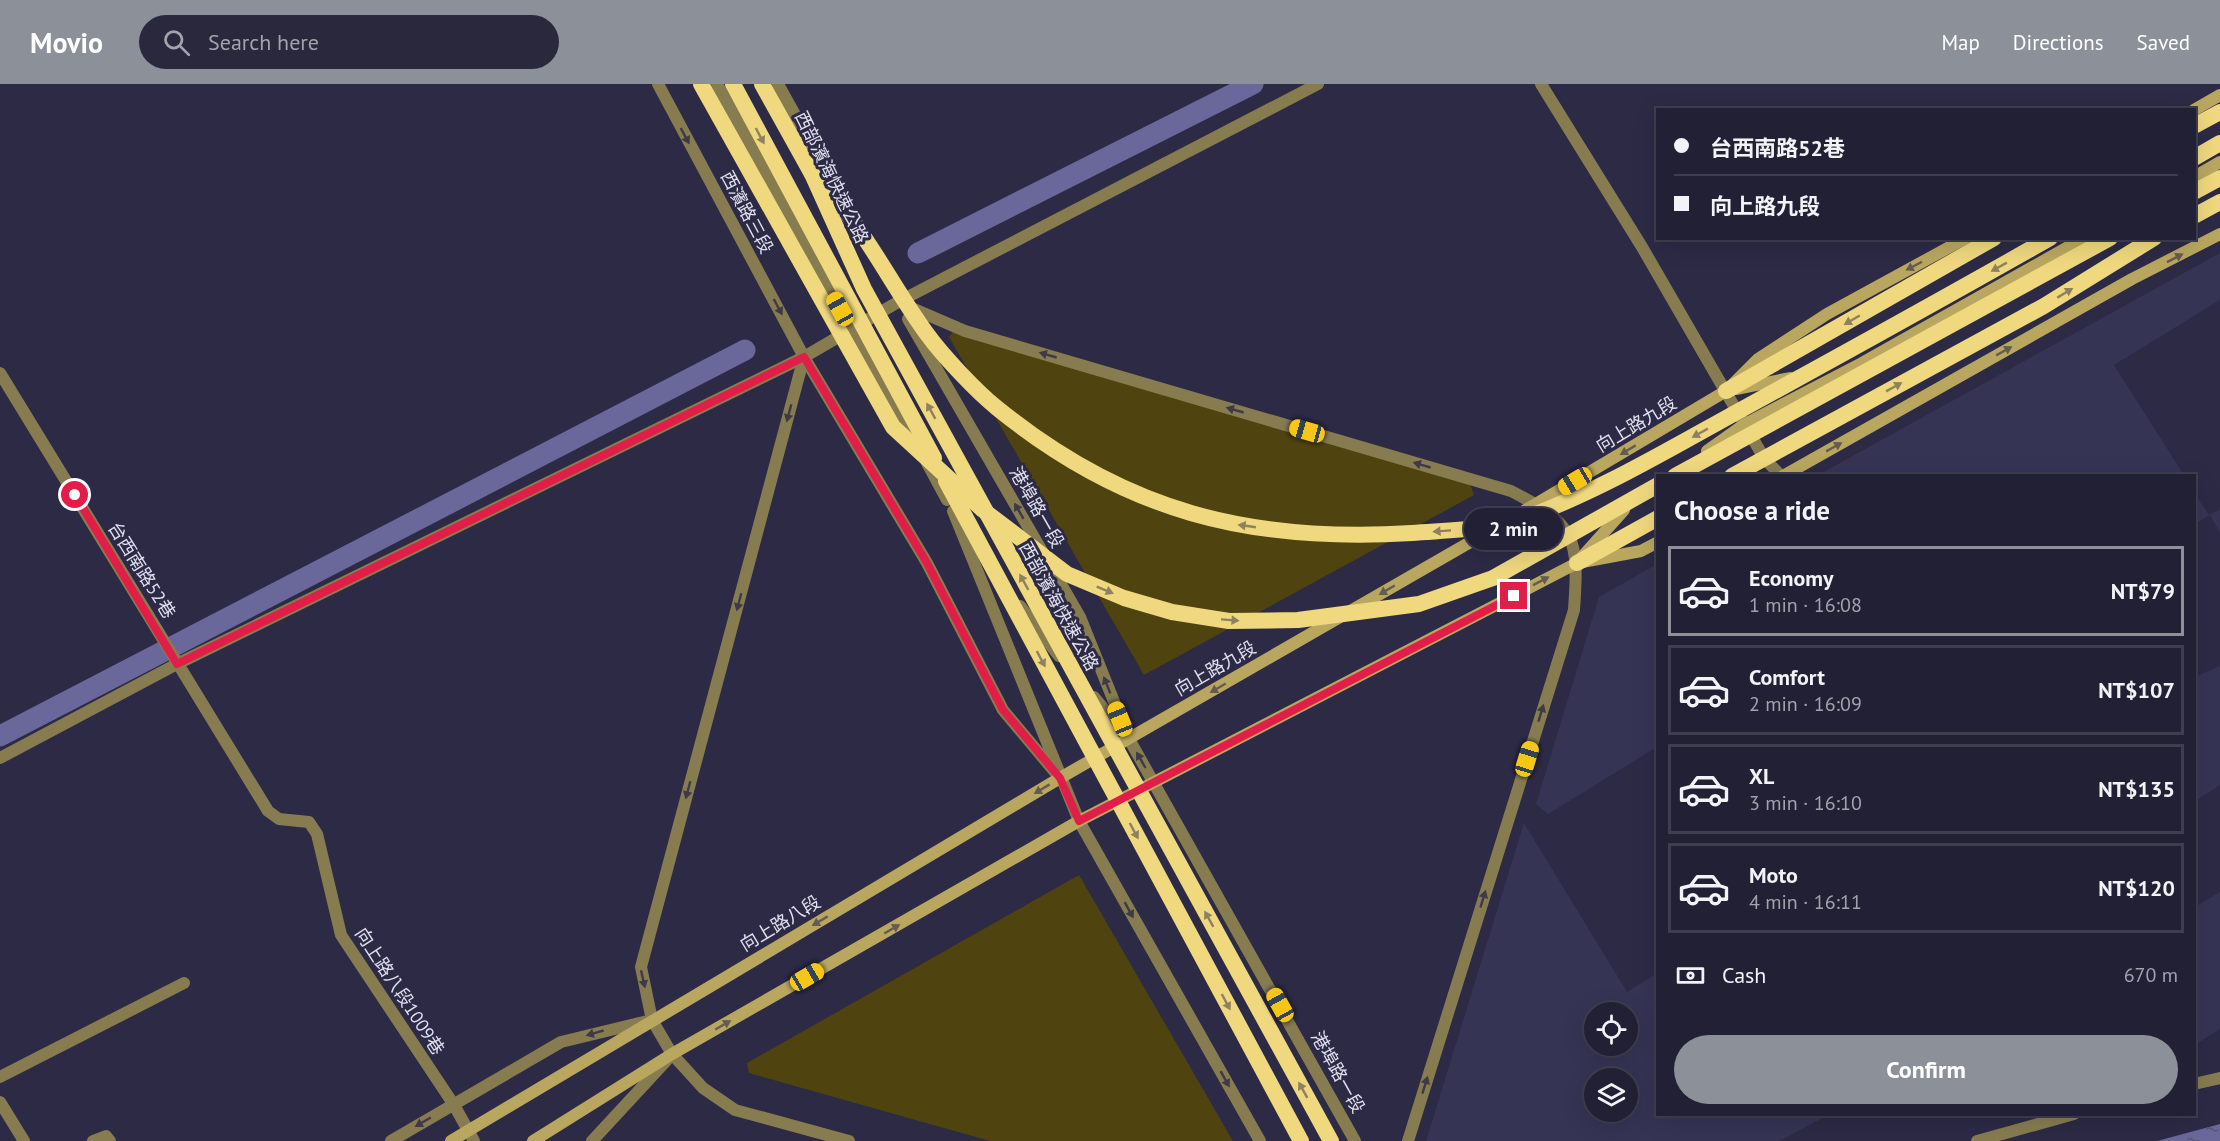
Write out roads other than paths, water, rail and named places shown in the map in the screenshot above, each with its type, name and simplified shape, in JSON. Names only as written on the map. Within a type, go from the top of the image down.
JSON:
[{"type":"highway","points":[[701,84],[893,427],[983,510],[1067,574],[1124,598],[1172,612],[1229,621],[1298,621],[1419,604],[1493,578],[1656,487]]},
{"type":"highway","points":[[733,84],[1301,1141]]},
{"type":"highway","name":"西部濱海快速公路","points":[[762,84],[812,174],[864,289],[1331,1141]]},
{"type":"highway","points":[[2196,125],[2220,112]]},
{"type":"highway","points":[[2196,157],[2220,143]]},
{"type":"highway","points":[[812,174],[825,186],[874,250],[928,336],[993,404],[1038,441],[1068,460],[1164,506],[1217,522],[1312,536],[1464,530],[1524,518],[1609,482],[2046,240]]},
{"type":"highway","points":[[2196,191],[2220,178]]},
{"type":"highway","points":[[2196,215],[2220,202]]},
{"type":"highway","points":[[1726,391],[1990,240]]},
{"type":"highway","points":[[1678,474],[2105,240]]},
{"type":"highway","points":[[1736,474],[2043,306],[2151,240]]},
{"type":"highway","points":[[1577,563],[1656,519]]},
{"type":"main road","points":[[2196,109],[2220,95]]},
{"type":"main road","points":[[2196,176],[2220,162]]},
{"type":"main road","points":[[1786,474],[2132,279],[2220,234]]},
{"type":"main road","name":"向上路九段","points":[[1129,739],[1536,504],[1726,391],[1758,358],[1827,314],[1962,240]]},
{"type":"main road","points":[[1677,474],[1745,424],[1862,363],[2080,240]]},
{"type":"main road","points":[[1726,391],[1862,363]]},
{"type":"main road","points":[[1577,563],[1618,514],[1656,487]]},
{"type":"main road","points":[[533,1141],[672,1054],[1079,821],[1577,563],[1641,551],[1656,543]]},
{"type":"main road","name":"向上路八段","points":[[451,1141],[471,1136],[652,1020],[1129,739]]},
{"type":"street","name":"西濱路三段","points":[[658,84],[804,357]]},
{"type":"street","name":"西濱路三段","points":[[717,84],[851,329]]},
{"type":"street","points":[[778,84],[898,302],[965,331],[1511,491],[1536,504],[1568,531],[1577,563],[1574,610],[1408,1141]]},
{"type":"street","points":[[0,758],[175,661],[804,357],[898,302],[1318,84]]},
{"type":"street","points":[[1541,84],[1764,458],[1780,474]]},
{"type":"street","name":"港埠路一段","points":[[898,302],[1080,617],[1129,739],[1355,1141]]},
{"type":"street","name":"港埠路一段","points":[[851,329],[953,511],[1040,633],[1129,739]]},
{"type":"street","points":[[804,357],[641,967],[652,1020],[672,1054],[703,1088],[735,1110],[849,1141]]},
{"type":"street","name":"港埠路一段","points":[[804,357],[927,563],[1003,710],[1060,778]]},
{"type":"street","name":"台西南路52巷","points":[[0,373],[175,661]]},
{"type":"street","name":"港埠路一段","points":[[953,511],[1079,821],[1260,1141]]},
{"type":"street","name":"向上路八段1009巷","points":[[175,661],[268,811],[279,819],[309,822],[316,834],[341,935],[454,1105]]},
{"type":"street","points":[[0,1077],[183,983]]},
{"type":"street","points":[[391,1141],[561,1042],[652,1020]]},
{"type":"street","points":[[592,1141],[672,1054]]},
{"type":"street","points":[[2196,1084],[2220,1078]]},
{"type":"street","points":[[0,1102],[24,1141]]},
{"type":"street","points":[[454,1105],[471,1136]]},
{"type":"street","points":[[1977,1141],[2067,1116]]},
{"type":"street","points":[[93,1141],[106,1136],[110,1141]]},
{"type":"water","points":[[2220,1124],[2220,1141],[2157,1141]]},
{"type":"waterway","points":[[918,253],[1253,84]]},
{"type":"waterway","points":[[0,736],[745,350]]}]
